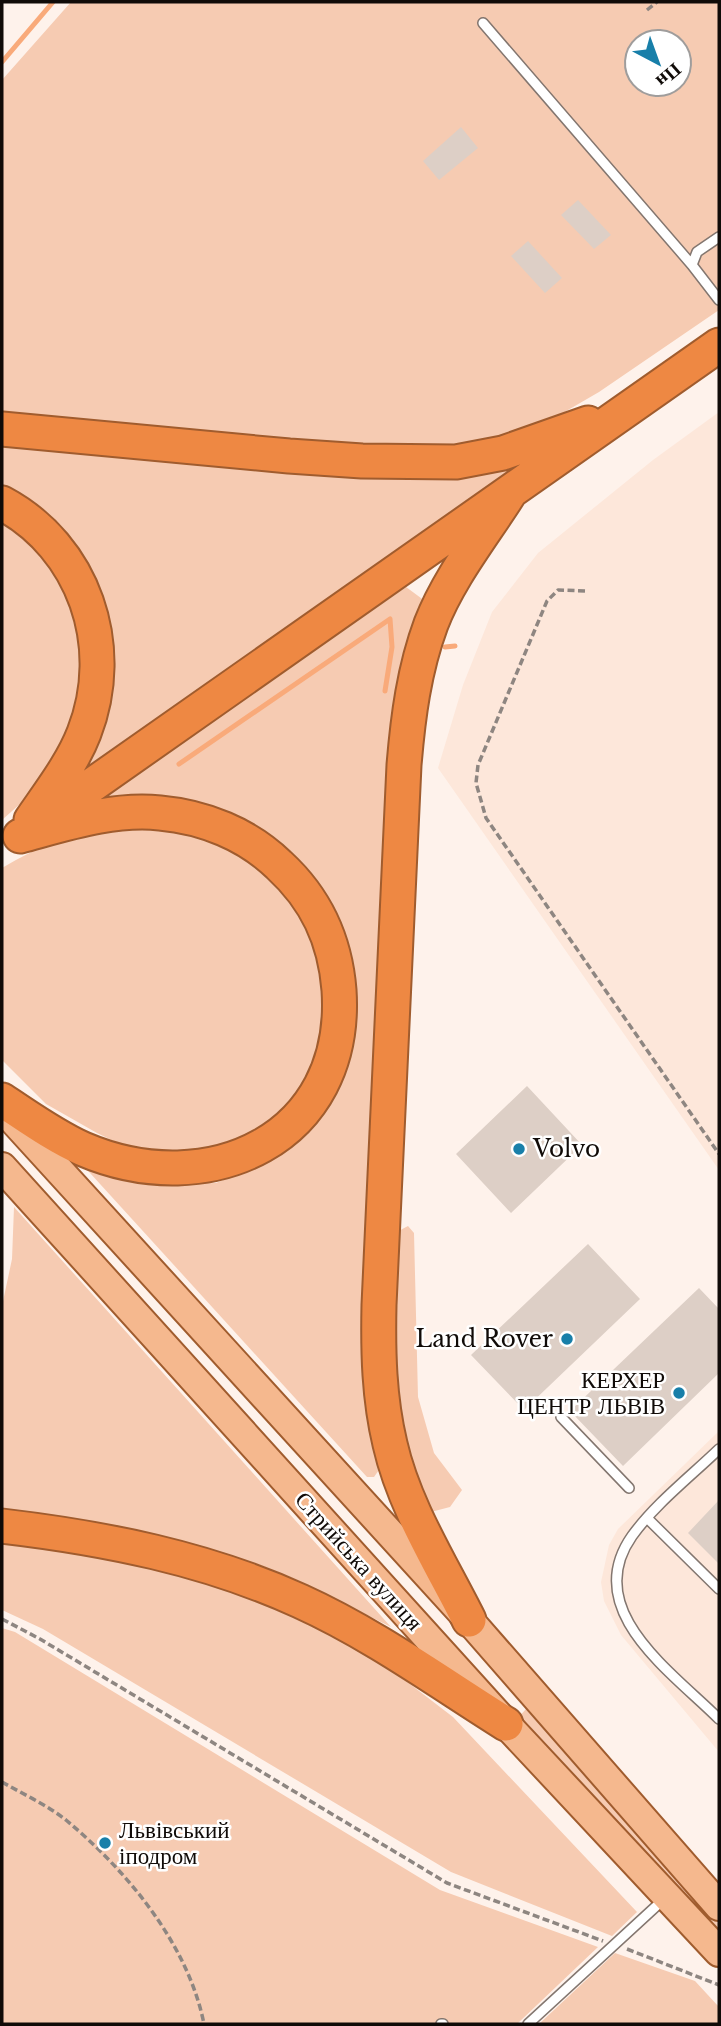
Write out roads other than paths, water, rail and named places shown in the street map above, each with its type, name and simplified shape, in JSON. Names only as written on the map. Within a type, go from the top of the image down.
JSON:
[{"type":"highway","points":[[11,842],[719,345]]},
{"type":"highway","points":[[2,429],[289,456],[362,461],[456,462],[503,453],[630,408]]},
{"type":"highway","points":[[470,1620],[416,1515],[390,1445],[378,1365],[379,1306],[403,779],[410,705],[432,623],[460,571],[511,491]]},
{"type":"highway","points":[[2,503],[34,525],[54,545],[77,577],[87,599],[97,650],[93,702],[84,734],[67,767],[11,842]]},
{"type":"highway","points":[[2,1100],[84,1149],[165,1169],[206,1167],[243,1157],[268,1144],[310,1104],[334,1053],[341,1016],[338,976],[329,934],[315,906],[297,881],[266,852],[233,832],[200,820],[159,813],[80,820],[11,842]]},
{"type":"highway","points":[[2,1526],[78,1536],[226,1572],[301,1601],[367,1637],[506,1724]]},
{"type":"main road","points":[[2,1108],[470,1620],[719,1906]]},
{"type":"main road","name":"Стрийська вулиця","points":[[2,1167],[506,1724],[719,1952]]},
{"type":"lane","points":[[483,23],[692,265],[719,300]]},
{"type":"lane","points":[[692,265],[697,253],[719,237]]},
{"type":"lane","points":[[561,1417],[629,1488]]},
{"type":"lane","points":[[719,1449],[648,1519],[622,1553],[616,1575],[617,1597],[624,1618],[635,1635],[719,1719]]},
{"type":"lane","points":[[684,1483],[719,1459]]},
{"type":"lane","points":[[648,1519],[719,1589]]},
{"type":"lane","points":[[528,2024],[668,1895]]},
{"type":"waterway","points":[[2,62],[53,2]]},
{"type":"waterway","points":[[179,764],[390,619],[392,647],[385,691]]},
{"type":"waterway","points":[[445,647],[455,646]]},
{"type":"place","name":"Volvo","points":[[519,1149]]},
{"type":"place","name":"Land Rover","points":[[567,1339]]},
{"type":"place","name":"КЕРХЕР ЦЕНТР ЛЬВІВ","points":[[679,1393]]},
{"type":"place","name":"Львівський іподром","points":[[105,1843]]}]
